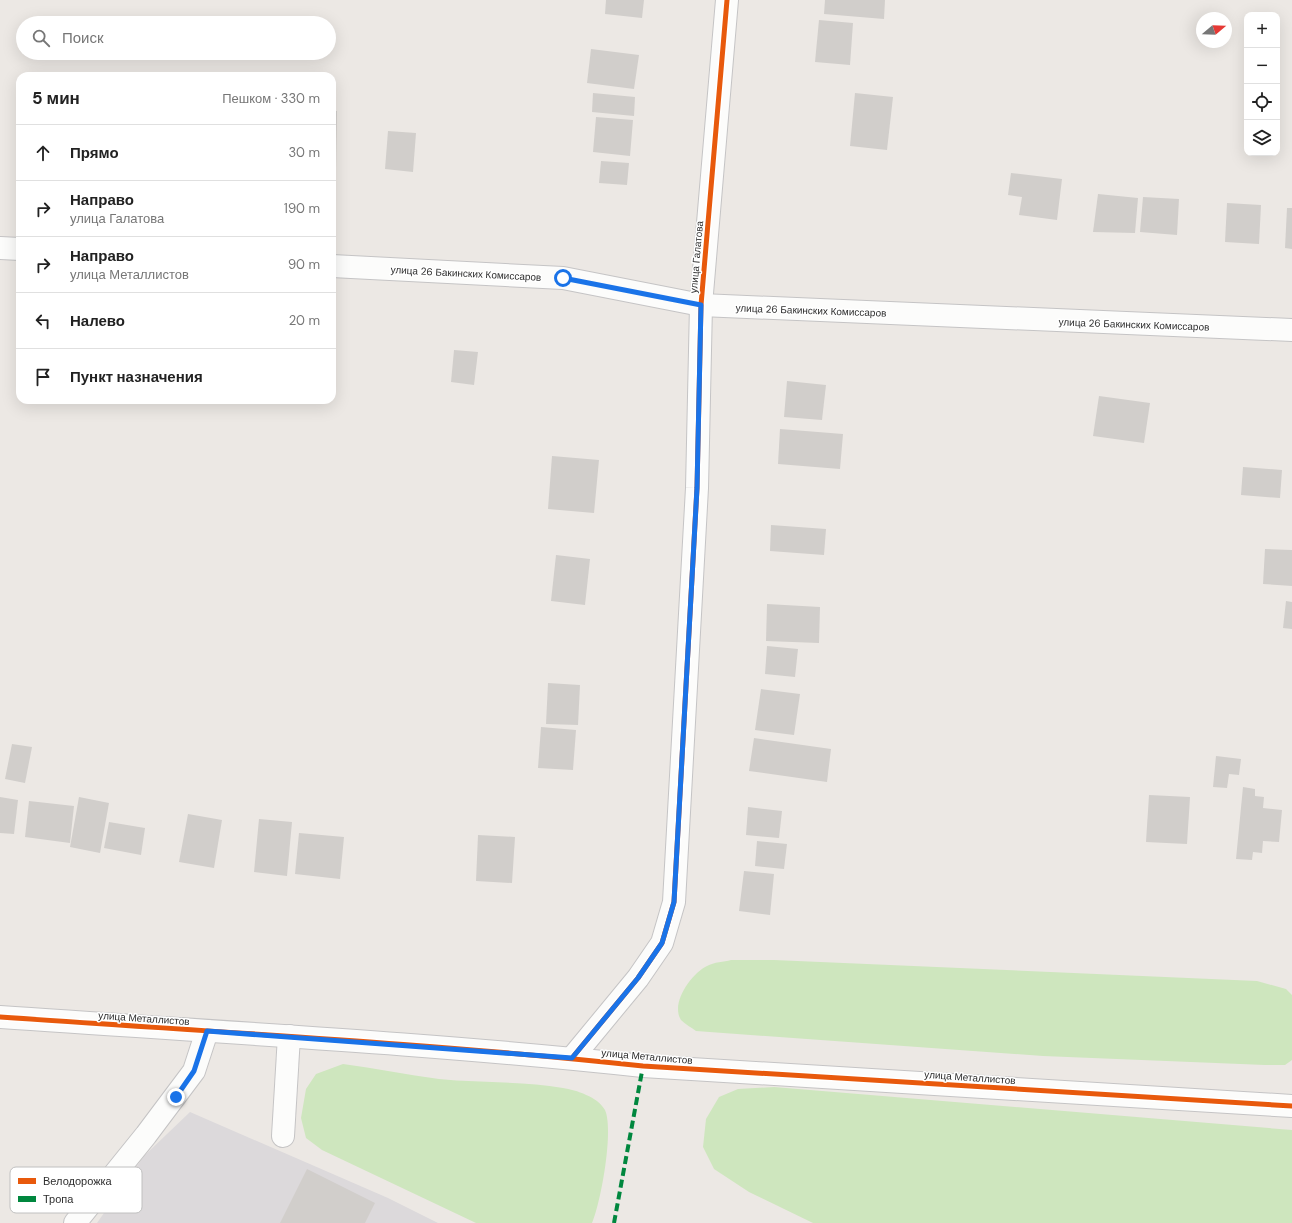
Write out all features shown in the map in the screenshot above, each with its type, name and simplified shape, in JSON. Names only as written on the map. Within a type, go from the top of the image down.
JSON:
[{"type":"street","name":"улица Галатова","points":[[572,1058],[638,978],[662,943],[674,902],[697,488],[701,305],[727,0]]},
{"type":"street","points":[[0,248],[16,249]]},
{"type":"street","name":"улица 26 Бакинских Комиссаров","points":[[336,266],[563,278],[701,305],[1292,330]]},
{"type":"street","name":"улица Металлистов","points":[[0,1017],[289,1036],[572,1058],[643,1066],[1292,1106]]},
{"type":"street","points":[[120,1167],[194,1071],[207,1031]]},
{"type":"street","points":[[283,1136],[289,1036]]},
{"type":"street","points":[[75,1223],[83,1213]]},
{"type":"shaded area","points":[[190,1112],[388,1198],[438,1223],[97,1223],[104,1213],[142,1213],[142,1167],[136,1167],[144,1156]]},
{"type":"green space","points":[[731,960],[774,960],[1257,981],[1286,989],[1292,995],[1292,1060],[1285,1065],[1265,1065],[1043,1056],[696,1031],[681,1020],[678,1013],[680,997],[689,982],[701,970],[713,964]]},
{"type":"green space","points":[[343,1064],[439,1079],[517,1083],[563,1088],[574,1090],[597,1101],[605,1110],[608,1133],[602,1183],[596,1213],[592,1223],[476,1223],[322,1150],[306,1138],[301,1118],[306,1089],[316,1074]]},
{"type":"green space","points":[[774,1087],[1292,1130],[1292,1223],[813,1223],[749,1192],[714,1169],[703,1147],[706,1119],[719,1097],[738,1089]]},
{"type":"building","points":[[606,0],[644,0],[642,18],[605,14]]},
{"type":"building","points":[[825,0],[885,0],[884,19],[824,14]]},
{"type":"building","points":[[819,20],[853,23],[850,65],[815,62]]},
{"type":"building","points":[[591,49],[639,55],[634,89],[587,83]]},
{"type":"building","points":[[593,93],[635,97],[634,116],[592,112]]},
{"type":"building","points":[[855,93],[893,97],[887,150],[850,146]]},
{"type":"building","points":[[336,111],[337,111],[336,168]]},
{"type":"building","points":[[596,117],[633,120],[630,156],[593,152]]},
{"type":"building","points":[[388,131],[416,133],[413,172],[385,169]]},
{"type":"building","points":[[601,161],[629,163],[627,185],[599,183]]},
{"type":"building","points":[[1011,173],[1062,179],[1057,220],[1019,215],[1022,197],[1008,195]]},
{"type":"building","points":[[1098,194],[1138,198],[1135,233],[1093,232]]},
{"type":"building","points":[[1143,197],[1179,199],[1177,235],[1140,232]]},
{"type":"building","points":[[1227,203],[1261,205],[1259,244],[1225,242]]},
{"type":"building","points":[[1287,208],[1292,208],[1292,249],[1285,248]]},
{"type":"building","points":[[454,350],[478,352],[474,385],[451,382]]},
{"type":"building","points":[[787,381],[826,385],[822,420],[784,417]]},
{"type":"building","points":[[1099,396],[1150,403],[1144,443],[1093,436]]},
{"type":"building","points":[[780,429],[843,434],[840,469],[778,464]]},
{"type":"building","points":[[552,456],[599,460],[594,513],[548,509]]},
{"type":"building","points":[[1243,467],[1282,470],[1280,498],[1241,495]]},
{"type":"building","points":[[771,525],[826,529],[824,555],[770,551]]},
{"type":"building","points":[[1265,549],[1292,550],[1292,586],[1263,584]]},
{"type":"building","points":[[556,555],[590,559],[585,605],[551,601]]},
{"type":"building","points":[[1286,601],[1292,602],[1292,629],[1283,628]]},
{"type":"building","points":[[767,604],[820,607],[819,643],[766,641]]},
{"type":"building","points":[[767,646],[798,649],[795,677],[765,674]]},
{"type":"building","points":[[548,683],[580,685],[578,725],[546,724]]},
{"type":"building","points":[[761,689],[800,694],[794,735],[755,730]]},
{"type":"building","points":[[541,727],[576,730],[573,770],[538,768]]},
{"type":"building","points":[[754,738],[831,749],[827,782],[749,771]]},
{"type":"building","points":[[12,744],[32,747],[25,783],[5,779]]},
{"type":"building","points":[[1216,756],[1241,759],[1239,775],[1229,774],[1227,788],[1213,787]]},
{"type":"building","points":[[1243,787],[1255,789],[1255,796],[1264,797],[1263,808],[1282,810],[1279,842],[1263,841],[1262,853],[1253,852],[1252,860],[1236,859]]},
{"type":"building","points":[[1149,795],[1190,797],[1187,844],[1146,842]]},
{"type":"building","points":[[0,797],[18,800],[14,834],[0,833]]},
{"type":"building","points":[[79,797],[109,803],[100,853],[70,847]]},
{"type":"building","points":[[29,801],[74,806],[70,843],[25,837]]},
{"type":"building","points":[[748,807],[782,811],[779,838],[746,835]]},
{"type":"building","points":[[188,814],[222,820],[214,868],[179,862]]},
{"type":"building","points":[[259,819],[292,822],[287,876],[254,872]]},
{"type":"building","points":[[109,822],[145,828],[141,855],[104,848]]},
{"type":"building","points":[[299,833],[344,837],[340,879],[295,874]]},
{"type":"building","points":[[478,835],[515,837],[512,883],[476,881]]},
{"type":"building","points":[[757,841],[787,844],[784,869],[755,866]]},
{"type":"building","points":[[744,871],[774,874],[770,915],[739,911]]},
{"type":"building","points":[[307,1169],[375,1203],[365,1223],[280,1223]]},
{"type":"marked path","points":[[614,1223],[643,1066]]},
{"type":"cycle path","points":[[572,1058],[638,978],[662,943],[674,902],[697,488],[701,305],[727,0]]},
{"type":"cycle path","points":[[0,1017],[402,1044],[643,1066],[1292,1106]]},
{"type":"route","points":[[176,1097],[194,1071],[207,1031],[572,1058],[638,978],[662,943],[674,902],[697,488],[701,305],[563,278]]}]
